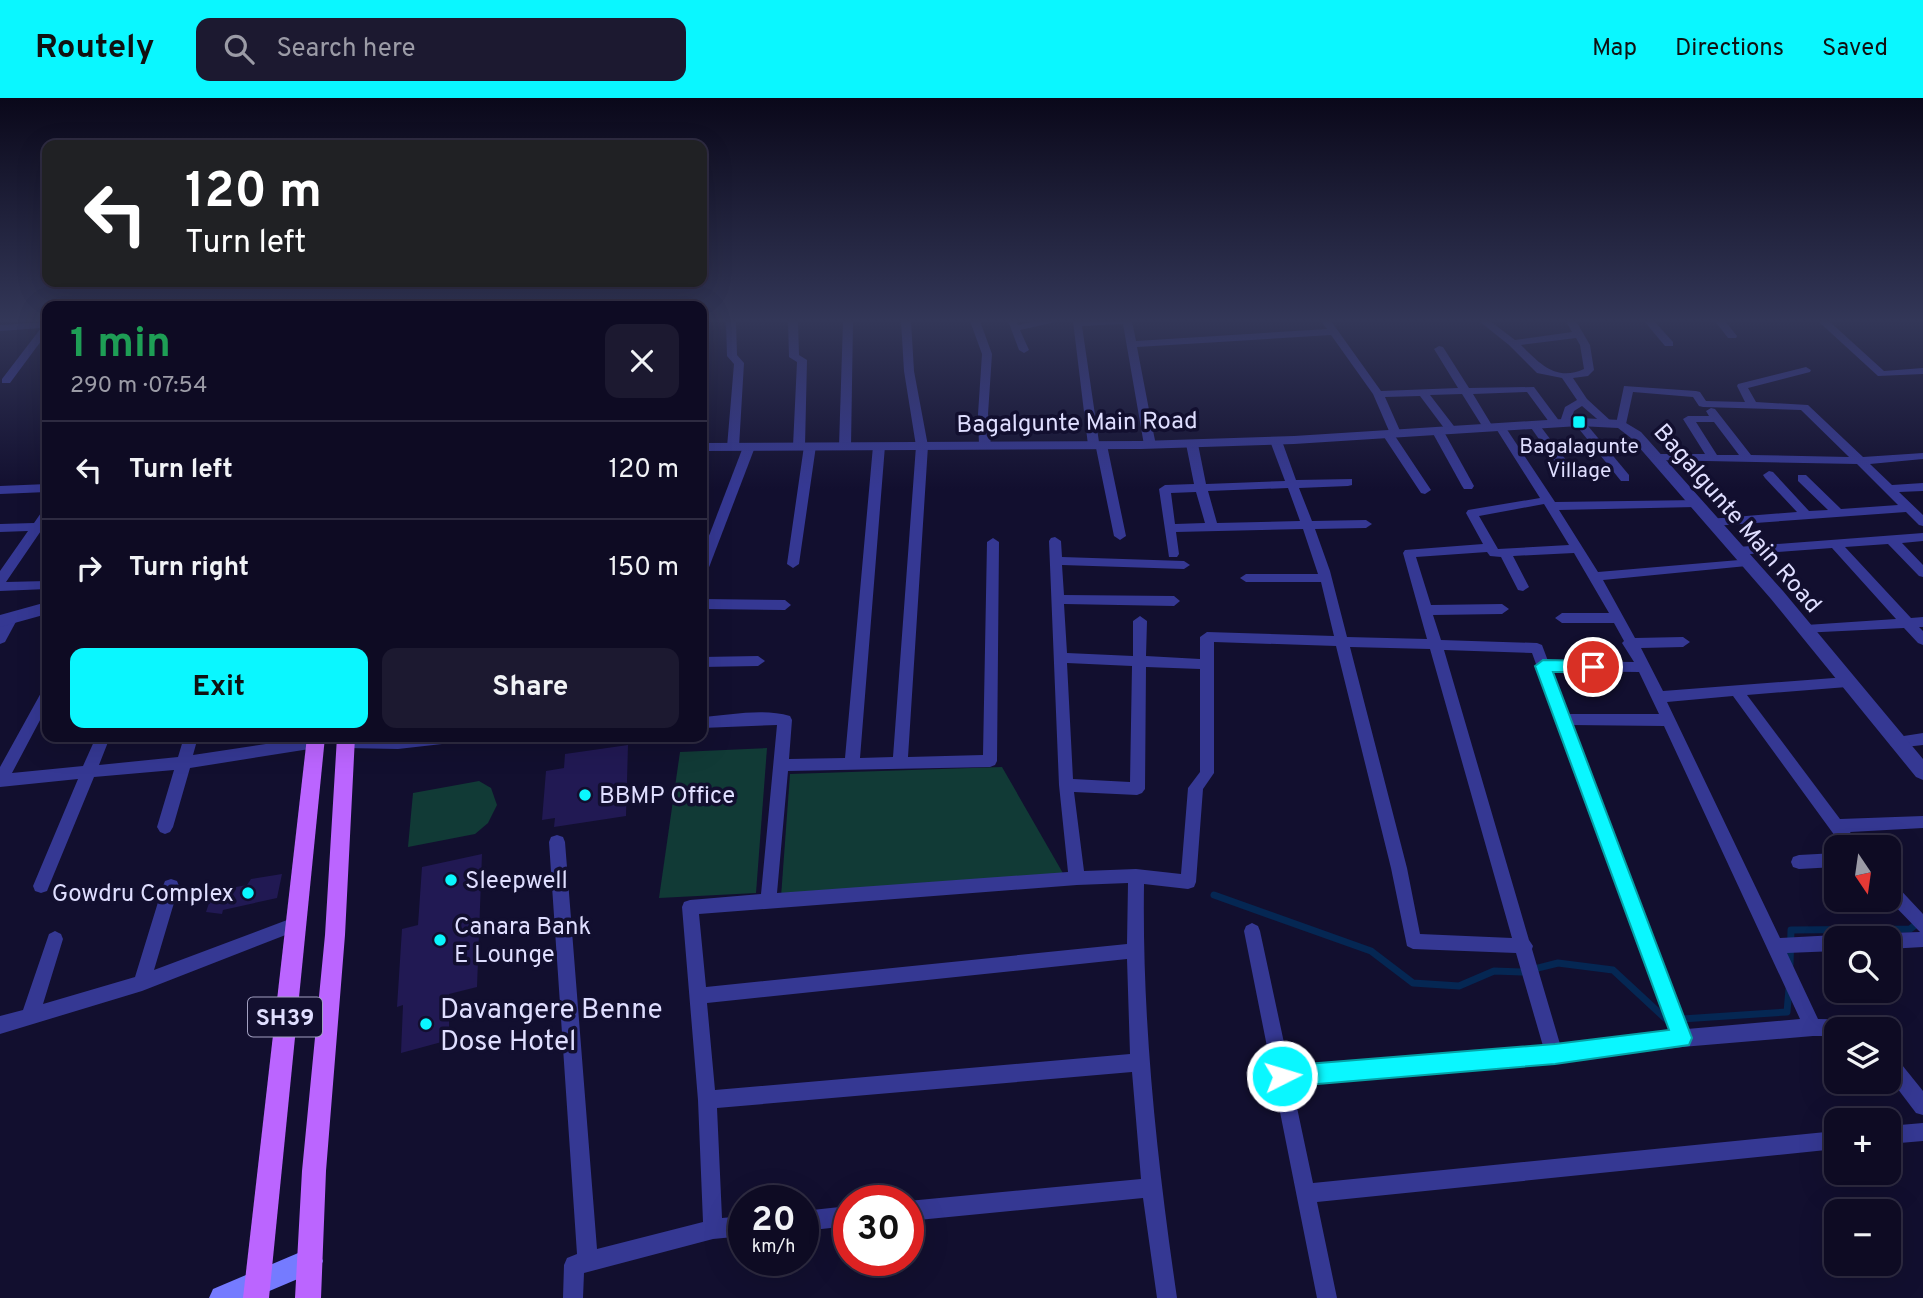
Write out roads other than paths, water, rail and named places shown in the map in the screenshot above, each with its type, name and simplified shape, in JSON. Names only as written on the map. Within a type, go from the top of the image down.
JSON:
[{"type":"main road","name":"SH39","points":[[257,1291],[316,742]]},
{"type":"main road","points":[[308,1298],[314,1171],[335,935],[346,742]]},
{"type":"main road","points":[[222,1298],[257,1291],[310,1261]]},
{"type":"street","points":[[6,381],[9,377]]},
{"type":"street","points":[[733,447],[738,377]]},
{"type":"street","points":[[793,564],[805,446],[803,377]]},
{"type":"street","points":[[845,446],[847,377]]},
{"type":"street","points":[[900,764],[922,446],[910,377]]},
{"type":"street","points":[[985,377],[985,446]]},
{"type":"street","points":[[1084,377],[1119,536]]},
{"type":"street","points":[[1137,377],[1150,445]]},
{"type":"street","points":[[1365,377],[1378,394],[1392,434],[1425,490]]},
{"type":"street","points":[[1457,377],[1550,503],[1643,667],[1813,1027]]},
{"type":"street","points":[[1567,377],[1583,401],[1614,423],[1628,388],[1696,394],[1703,404],[1804,407],[1923,522]]},
{"type":"street","points":[[1752,406],[1742,386],[1778,377]]},
{"type":"street","points":[[1378,394],[1531,389],[1544,407],[1567,420],[1625,478]]},
{"type":"street","points":[[1423,393],[1444,430],[1468,486]]},
{"type":"street","points":[[1567,420],[1583,401]]},
{"type":"street","points":[[1707,404],[1748,459]]},
{"type":"street","points":[[1544,407],[1567,420]]},
{"type":"street","points":[[1145,418],[1194,418]]},
{"type":"street","points":[[1713,458],[1688,419],[1716,419]]},
{"type":"street","name":"Bagalgunte Main Road","points":[[707,448],[1192,444],[1534,425],[1567,420],[1614,423],[1636,435],[1656,457],[1806,630],[1923,772]]},
{"type":"street","points":[[1534,425],[1562,463]]},
{"type":"street","points":[[1276,441],[1294,484],[1326,578],[1399,868],[1413,941],[1525,946]]},
{"type":"street","points":[[1192,444],[1212,527]]},
{"type":"street","points":[[852,764],[879,446]]},
{"type":"street","points":[[707,557],[749,447]]},
{"type":"street","points":[[1656,457],[1862,461],[1923,456]]},
{"type":"street","points":[[1769,475],[1807,516]]},
{"type":"street","points":[[1802,478],[1838,513]]},
{"type":"street","points":[[1173,554],[1165,489],[1348,482]]},
{"type":"street","points":[[1890,489],[1923,486]]},
{"type":"street","points":[[0,490],[42,488]]},
{"type":"street","points":[[1523,587],[1472,513],[1550,503],[1696,503]]},
{"type":"street","points":[[1713,522],[1910,508]]},
{"type":"street","points":[[0,582],[4,569],[42,521]]},
{"type":"street","points":[[1169,528],[1366,524]]},
{"type":"street","points":[[0,528],[38,527]]},
{"type":"street","points":[[1593,577],[1834,544],[1923,537]]},
{"type":"street","points":[[1891,539],[1923,573]]},
{"type":"street","points":[[1055,541],[1066,785],[1077,877]]},
{"type":"street","points":[[780,765],[990,761],[993,542]]},
{"type":"street","points":[[1834,544],[1923,640]]},
{"type":"street","points":[[1555,1054],[1409,554],[1577,549]]},
{"type":"street","points":[[1058,561],[1184,565]]},
{"type":"street","points":[[1246,578],[1326,578]]},
{"type":"street","points":[[0,587],[42,585]]},
{"type":"street","points":[[1058,599],[1174,601]]},
{"type":"street","points":[[707,604],[785,605]]},
{"type":"street","points":[[0,639],[6,620],[42,609]]},
{"type":"street","points":[[1425,610],[1503,609]]},
{"type":"street","points":[[1562,618],[1615,618]]},
{"type":"street","points":[[1066,785],[1137,789],[1140,621]]},
{"type":"street","points":[[1806,630],[1923,622]]},
{"type":"street","points":[[713,1229],[707,1100],[690,907],[1077,877],[1136,876],[1188,882],[1196,788],[1208,773],[1207,637],[1537,649],[1682,1038]]},
{"type":"street","points":[[1629,643],[1683,642]]},
{"type":"street","points":[[1061,658],[1206,664]]},
{"type":"street","points":[[707,662],[758,660]]},
{"type":"street","points":[[1543,666],[1643,667]]},
{"type":"street","points":[[1659,697],[1847,681]]},
{"type":"street","points":[[1737,692],[1844,835]]},
{"type":"street","points":[[0,781],[42,704]]},
{"type":"street","points":[[707,722],[768,718],[785,720],[768,901]]},
{"type":"street","points":[[1562,719],[1669,720]]},
{"type":"street","points":[[1896,742],[1923,739]]},
{"type":"street","points":[[41,886],[101,742]]},
{"type":"street","points":[[166,827],[189,742]]},
{"type":"street","points":[[0,781],[182,763],[299,742]]},
{"type":"street","points":[[385,742],[407,742]]},
{"type":"street","points":[[1838,826],[1923,822]]},
{"type":"street","points":[[557,842],[588,1261]]},
{"type":"street","points":[[1799,862],[1824,861]]},
{"type":"street","points":[[1136,876],[1133,951],[1150,1188],[1167,1298]]},
{"type":"street","points":[[142,983],[171,886]]},
{"type":"street","points":[[1901,902],[1923,925]]},
{"type":"street","points":[[0,1025],[142,983],[295,923]]},
{"type":"street","points":[[1252,930],[1327,1298]]},
{"type":"street","points":[[30,1016],[55,939]]},
{"type":"street","points":[[1901,940],[1923,939]]},
{"type":"street","points":[[1775,946],[1824,944]]},
{"type":"street","points":[[698,996],[1133,951]]},
{"type":"street","points":[[1282,1076],[1555,1054],[1682,1038],[1824,1027]]},
{"type":"street","points":[[707,1100],[1142,1062]]},
{"type":"street","points":[[1901,1078],[1923,1106]]},
{"type":"street","points":[[1901,1134],[1923,1132]]},
{"type":"street","points":[[1306,1193],[1824,1141]]},
{"type":"street","points":[[924,1209],[1150,1188]]},
{"type":"street","points":[[573,1298],[574,1265],[713,1229],[728,1228]]},
{"type":"waterway","points":[[1214,895],[1371,951],[1413,983],[1459,986],[1494,971],[1522,972],[1558,963],[1613,970],[1667,1020],[1787,1012],[1789,989]]},
{"type":"waterway","points":[[1790,965],[1791,930],[1910,929],[1923,919]]},
{"type":"place","name":"Bagalagunte Village","points":[[1579,422]]},
{"type":"place","name":"BBMP Office","points":[[585,795]]},
{"type":"place","name":"Sleepwell","points":[[451,880]]},
{"type":"place","name":"Gowdru Complex","points":[[248,893]]},
{"type":"place","name":"Canara Bank E Lounge","points":[[440,940]]},
{"type":"place","name":"Davangere Benne Dose Hotel","points":[[426,1024]]}]
